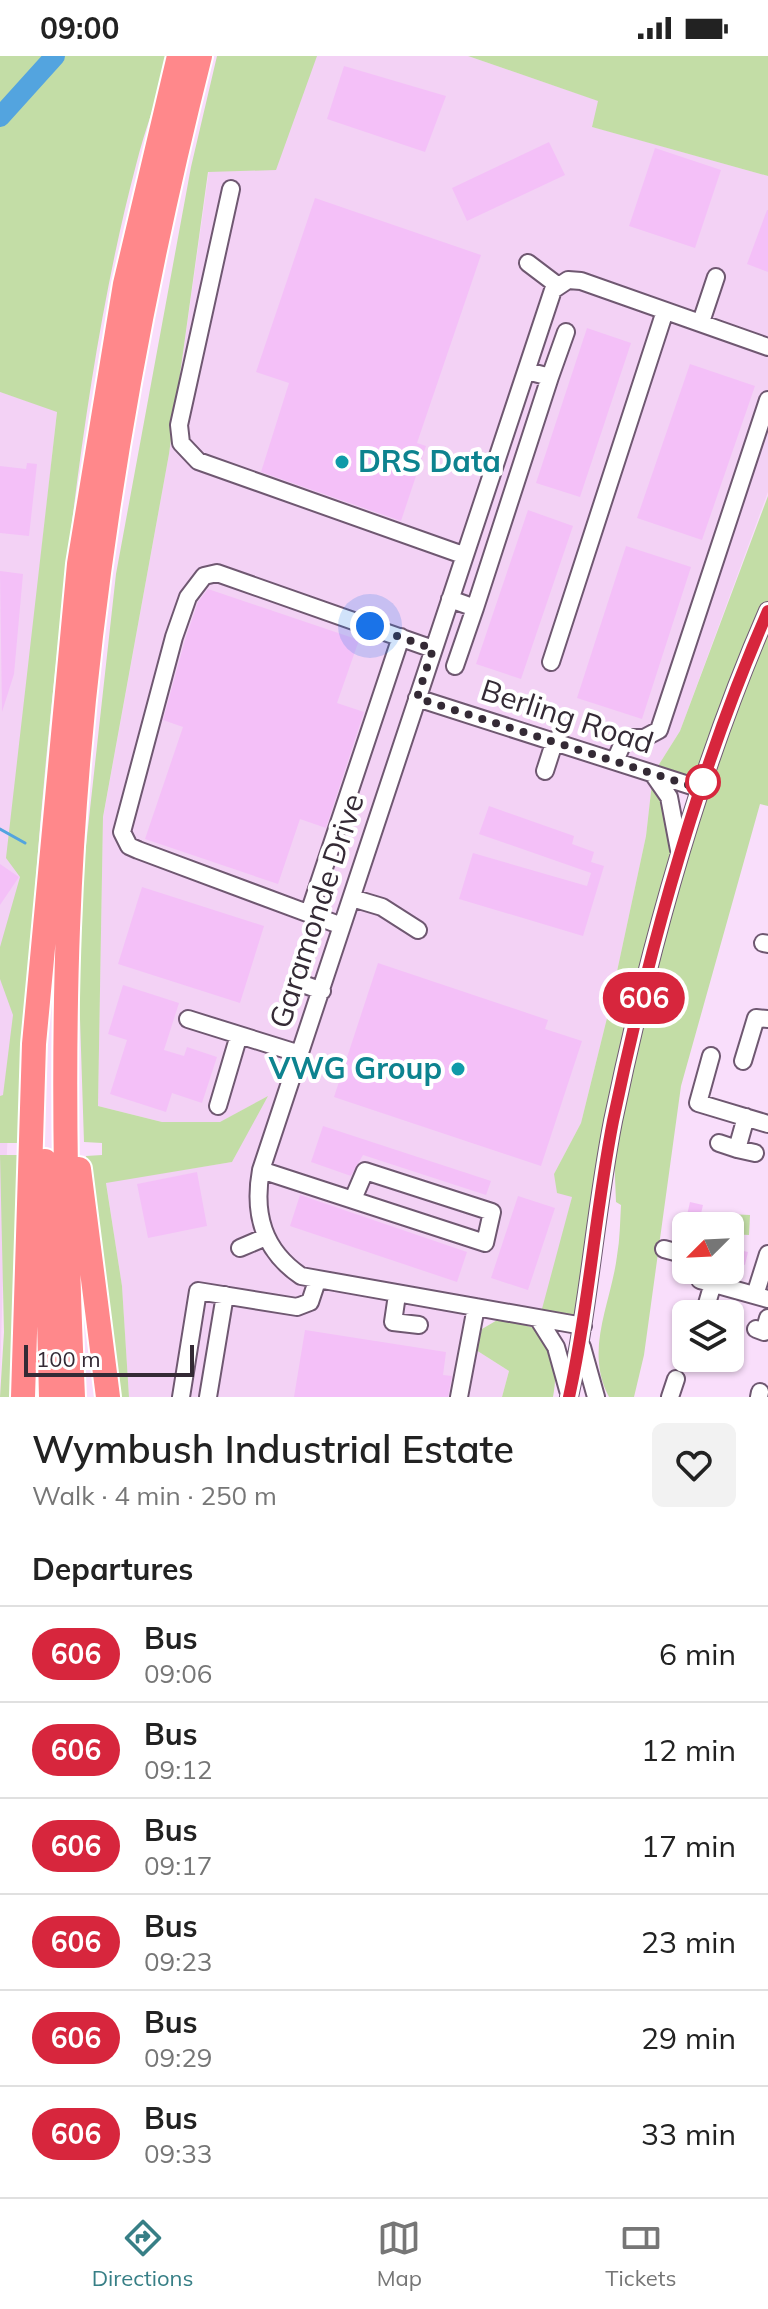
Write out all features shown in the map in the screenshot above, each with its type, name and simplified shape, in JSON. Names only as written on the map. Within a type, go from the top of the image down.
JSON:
[{"type":"highway","points":[[23,1397],[34,1044],[79,564],[125,284],[179,56]]},
{"type":"highway","points":[[73,1397],[64,1145],[66,1003],[78,765],[100,572],[129,379],[173,161],[200,56]]},
{"type":"highway","points":[[47,927],[44,1131],[51,1397]]},
{"type":"highway","points":[[66,1003],[80,1183],[108,1397]]},
{"type":"street","points":[[231,189],[182,410],[181,443],[198,461],[463,555]]},
{"type":"street","points":[[528,263],[560,284],[581,281],[768,347]]},
{"type":"street","points":[[701,322],[716,277]]},
{"type":"street","name":"Garamonde Drive","points":[[560,284],[463,555],[261,1170],[256,1195],[258,1216],[277,1257],[301,1276],[539,1320],[582,1334]]},
{"type":"street","points":[[551,662],[665,311]]},
{"type":"street","points":[[455,666],[566,332]]},
{"type":"street","points":[[527,371],[550,377]]},
{"type":"street","points":[[615,761],[625,738],[644,738],[659,730],[768,400]]},
{"type":"street","points":[[342,926],[138,850],[124,840],[122,832],[183,610],[188,597],[204,576],[217,573],[433,649]]},
{"type":"street","points":[[450,599],[475,608]]},
{"type":"street","points":[[569,1396],[582,1334],[613,1122],[680,855],[730,707],[768,611]]},
{"type":"street","points":[[309,913],[401,637]]},
{"type":"street","name":"Berling Road","points":[[417,698],[701,789]]},
{"type":"street","points":[[545,771],[555,740]]},
{"type":"street","points":[[653,774],[669,797],[680,855]]},
{"type":"street","points":[[352,898],[382,907],[418,930]]},
{"type":"street","points":[[300,983],[322,991]]},
{"type":"street","points":[[743,1061],[756,1018],[768,1019]]},
{"type":"street","points":[[188,1019],[300,1054]]},
{"type":"street","points":[[218,1106],[239,1035]]},
{"type":"street","points":[[711,1056],[698,1103],[768,1124]]},
{"type":"street","points":[[737,1149],[746,1117]]},
{"type":"street","points":[[719,1143],[755,1153]]},
{"type":"street","points":[[261,1170],[485,1243],[492,1212],[365,1171],[353,1199]]},
{"type":"street","points":[[240,1248],[266,1237]]},
{"type":"street","points":[[664,1249],[672,1251]]},
{"type":"street","points":[[716,1284],[762,1297],[768,1254]]},
{"type":"street","points":[[181,1397],[198,1291],[297,1307],[310,1302],[317,1281]]},
{"type":"street","points":[[208,1397],[225,1295]]},
{"type":"street","points":[[397,1295],[393,1322],[419,1325]]},
{"type":"street","points":[[459,1397],[476,1307]]},
{"type":"street","points":[[539,1320],[556,1347],[569,1396]]},
{"type":"street","points":[[582,1334],[596,1397]]},
{"type":"street","points":[[670,1397],[676,1379]]},
{"type":"shaded area","points":[[225,56],[468,56],[599,101],[593,127],[768,176],[768,492],[680,731],[653,774],[646,836],[607,1018],[581,1123],[554,1174],[572,1197],[546,1302],[539,1320],[486,1310],[476,1350],[509,1371],[502,1397],[129,1397],[122,1287],[106,1182],[232,1162],[266,1097],[221,1122],[162,1122],[98,1106],[103,818],[169,454]]},
{"type":"shaded area","points":[[0,392],[57,411],[39,574],[7,1150],[0,1375]]},
{"type":"green space","points":[[0,56],[171,56],[136,165],[122,224],[97,346],[79,470],[39,837],[30,959],[23,1143],[0,1143],[0,1096],[3,1095],[13,1015],[0,979],[0,947],[20,877],[6,858],[57,412],[0,392]]},
{"type":"green space","points":[[217,56],[317,56],[276,170],[208,172],[169,454],[103,817],[98,1106],[162,1122],[220,1122],[268,1096],[232,1162],[106,1183],[122,1286],[129,1397],[120,1397],[86,1156],[102,1155],[102,1143],[84,1142],[77,927],[116,574],[191,167]]},
{"type":"green space","points":[[468,56],[768,56],[768,176],[592,127],[598,101]]},
{"type":"green space","points":[[768,496],[768,806],[760,804],[681,1086],[644,1355],[634,1397],[609,1397],[602,1379],[599,1344],[620,1230],[621,1205],[616,1202],[613,1127],[583,1326],[539,1320],[572,1197],[557,1193],[554,1174],[581,1123],[607,1018],[646,836],[653,774],[680,731]],"holes":[[[654,775],[700,790],[680,853]]]},
{"type":"green space","points":[[0,1155],[22,1155],[14,1397],[0,1397],[4,1332]]},
{"type":"green space","points":[[744,1215],[750,1215],[749,1235],[744,1235]]},
{"type":"green space","points":[[499,1319],[529,1326],[544,1336],[554,1361],[553,1397],[502,1397],[509,1371],[476,1350],[482,1329]]},
{"type":"building","points":[[344,66],[446,96],[425,152],[327,119]]},
{"type":"building","points":[[549,142],[565,175],[467,221],[452,188]]},
{"type":"building","points":[[655,148],[721,170],[695,248],[629,226]]},
{"type":"building","points":[[315,198],[481,255],[417,443],[426,446],[401,521],[261,472],[289,383],[256,372]]},
{"type":"building","points":[[768,210],[768,272],[747,264]]},
{"type":"building","points":[[587,328],[631,343],[580,497],[536,483]]},
{"type":"building","points":[[690,364],[755,386],[702,540],[637,518]]},
{"type":"building","points":[[27,463],[37,464],[29,536],[0,533],[0,466],[26,469]]},
{"type":"building","points":[[528,510],[573,526],[521,679],[476,664]]},
{"type":"building","points":[[626,546],[691,567],[642,719],[577,698]]},
{"type":"building","points":[[0,571],[23,574],[14,674],[2,712]]},
{"type":"building","points":[[208,589],[359,640],[337,703],[364,712],[326,828],[300,819],[278,884],[145,839],[183,727],[163,720],[198,602]]},
{"type":"building","points":[[489,806],[574,836],[572,844],[594,852],[591,862],[604,866],[583,936],[459,899],[473,853],[587,886],[591,873],[479,834]]},
{"type":"building","points":[[0,864],[19,877],[0,905]]},
{"type":"building","points":[[142,887],[264,926],[240,1003],[118,964]]},
{"type":"building","name":"VWG Group","points":[[378,963],[548,1020],[545,1029],[582,1041],[541,1166],[334,1097]]},
{"type":"building","points":[[123,985],[179,1003],[164,1050],[184,1056],[187,1047],[217,1057],[202,1103],[172,1093],[166,1112],[110,1094],[127,1040],[108,1034]]},
{"type":"building","points":[[323,1126],[491,1181],[486,1195],[363,1155],[351,1176],[311,1162]]},
{"type":"building","points":[[197,1172],[207,1226],[148,1238],[137,1184]]},
{"type":"building","points":[[300,1195],[467,1252],[457,1282],[290,1226]]},
{"type":"building","points":[[518,1196],[555,1208],[528,1290],[491,1278]]},
{"type":"building","points":[[690,1202],[703,1205],[701,1212],[688,1212]]},
{"type":"building","points":[[305,1330],[446,1352],[443,1375],[452,1376],[448,1397],[294,1397]]},
{"type":"waterway","points":[[0,117],[55,56]]},
{"type":"waterway","points":[[0,829],[25,843]]},
{"type":"bus line","name":"606","points":[[569,1397],[581,1342],[613,1122],[641,1007],[680,855],[701,789],[768,611]]},
{"type":"place","name":"DRS Data","points":[[342,462]]},
{"type":"place","name":"VWG Group","points":[[458,1069]]},
{"type":"route","points":[[370,626],[433,649],[417,698],[701,789],[703,782]]}]
